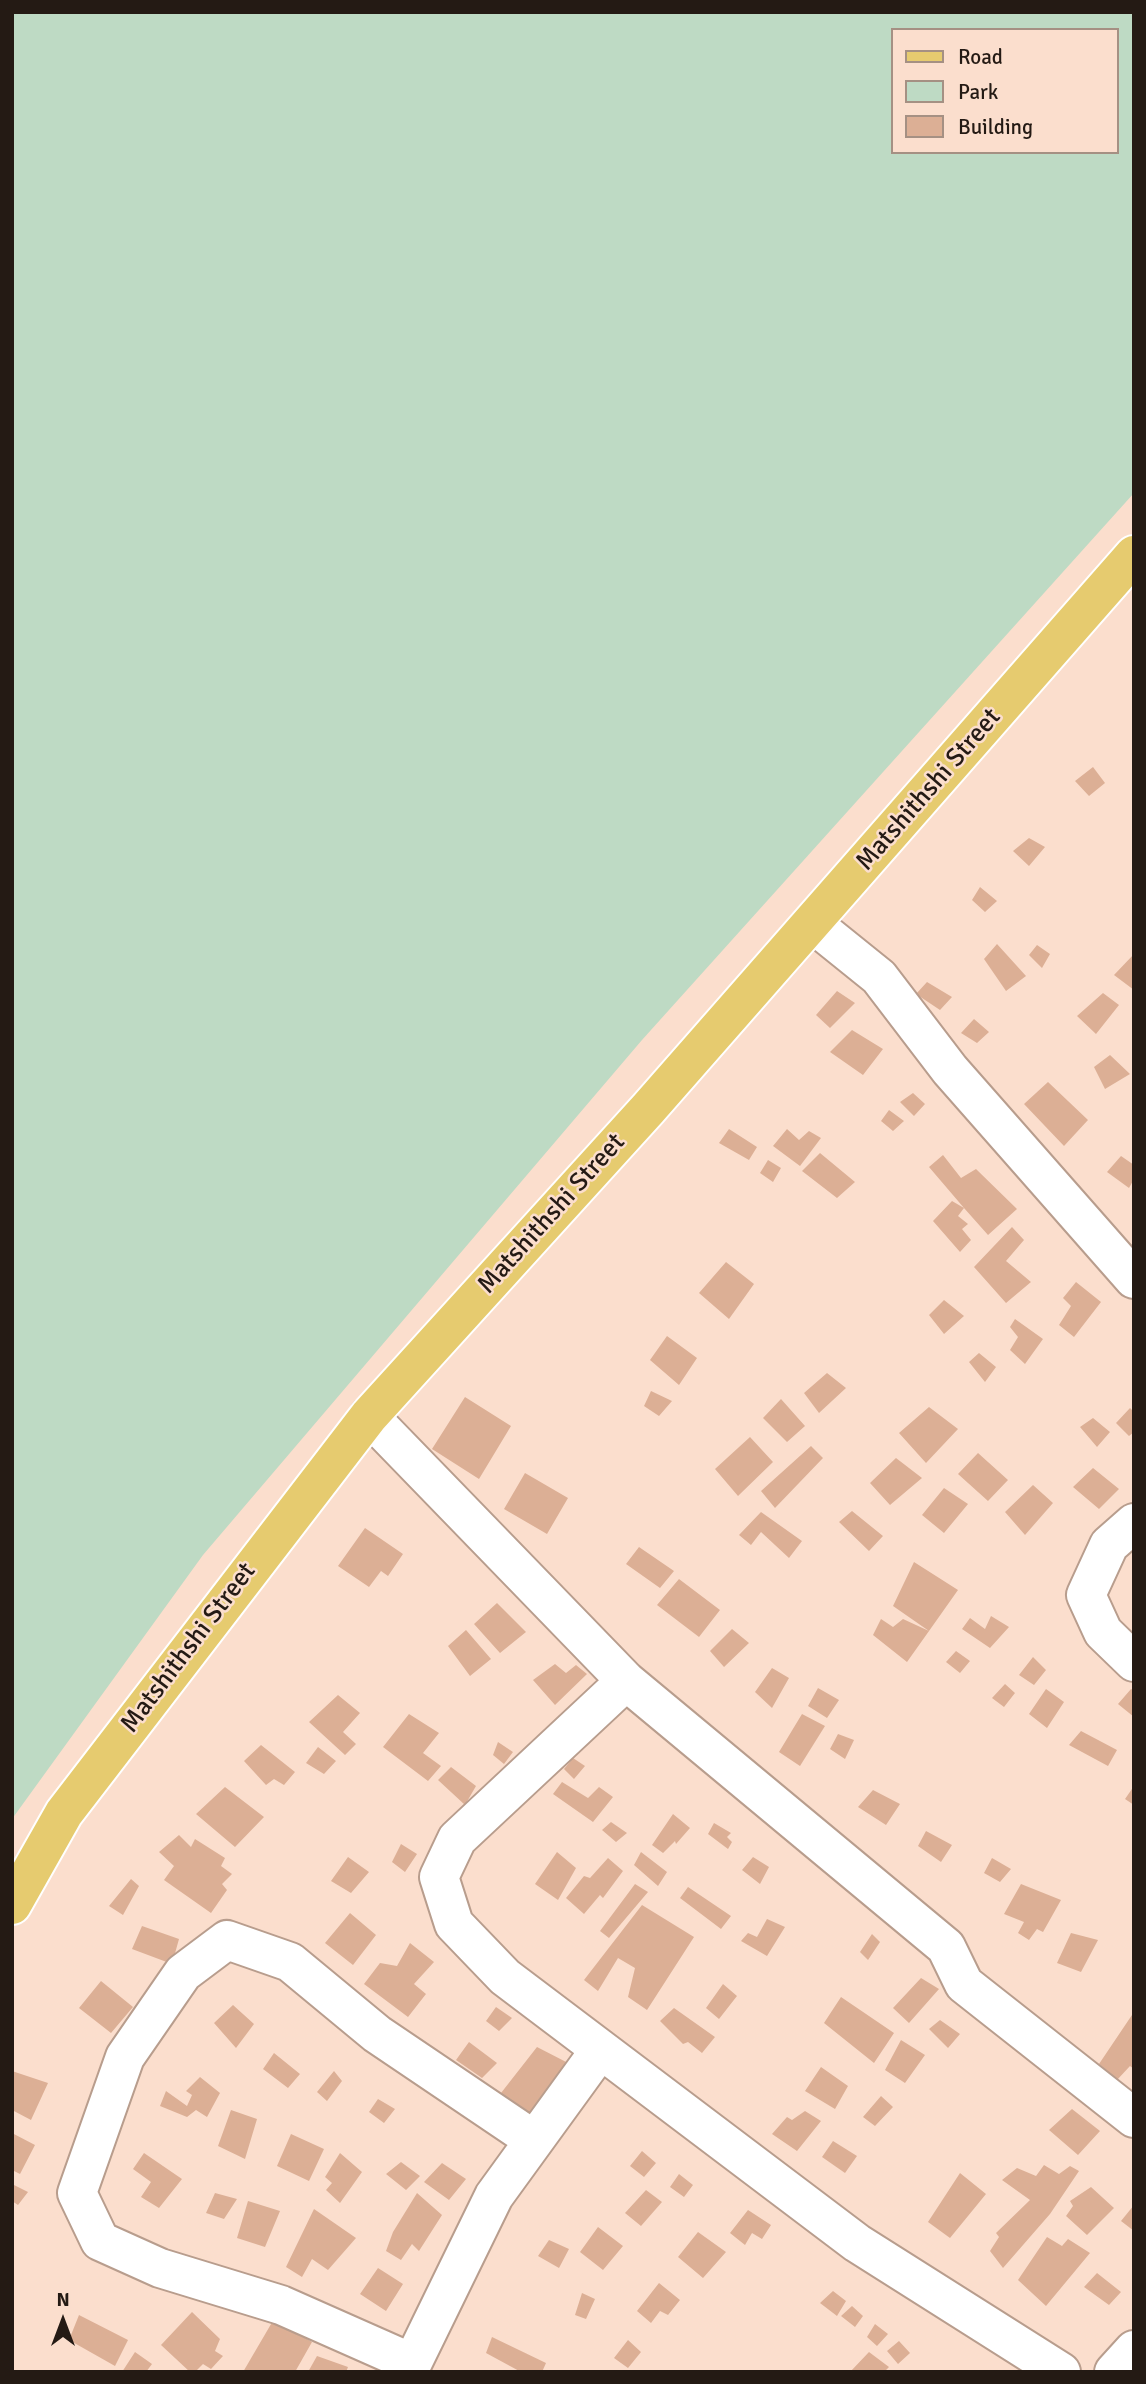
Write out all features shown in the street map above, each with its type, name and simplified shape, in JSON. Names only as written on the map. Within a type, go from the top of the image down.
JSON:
[{"type":"main road","name":"Matshithshi Street","points":[[12,1905],[64,1813],[195,1638],[369,1416],[812,923],[1134,555]]},
{"type":"street","points":[[812,923],[878,977],[950,1070],[1134,1279]]},
{"type":"street","points":[[369,1416],[626,1681],[946,1947],[964,1984],[1134,2118]]},
{"type":"street","points":[[1134,1523],[1109,1545],[1086,1595],[1103,1632],[1134,1662]]},
{"type":"street","points":[[626,1681],[457,1839],[439,1877],[454,1924],[505,1977],[857,2243],[1061,2372]]},
{"type":"street","points":[[534,2140],[377,2034],[290,1962],[226,1940],[183,1973],[125,2057],[77,2193],[100,2241],[160,2269],[281,2305],[410,2367],[494,2196],[600,2050]]},
{"type":"street","points":[[1114,2372],[1134,2350]]},
{"type":"green space","points":[[12,12],[1134,12],[1134,493],[642,1040],[203,1555],[12,1819]]},
{"type":"building","points":[[1093,767],[1105,783],[1089,796],[1075,781]]},
{"type":"building","points":[[1029,838],[1045,847],[1029,866],[1013,851]]},
{"type":"building","points":[[980,887],[997,901],[985,912],[972,900]]},
{"type":"building","points":[[997,944],[1026,976],[1006,991],[984,959]]},
{"type":"building","points":[[1037,945],[1050,954],[1042,968],[1029,955]]},
{"type":"building","points":[[1134,954],[1134,990],[1114,975]]},
{"type":"building","points":[[927,982],[952,997],[940,1010],[916,994]]},
{"type":"building","points":[[837,991],[855,1003],[830,1028],[816,1015]]},
{"type":"building","points":[[1103,993],[1119,1005],[1096,1034],[1077,1016]]},
{"type":"building","points":[[974,1019],[989,1032],[977,1043],[961,1033]]},
{"type":"building","points":[[852,1030],[883,1049],[863,1075],[830,1052]]},
{"type":"building","points":[[1110,1055],[1130,1074],[1105,1089],[1094,1067]]},
{"type":"building","points":[[1048,1082],[1088,1120],[1064,1146],[1024,1104]]},
{"type":"building","points":[[913,1093],[925,1104],[914,1116],[900,1102]]},
{"type":"building","points":[[889,1110],[904,1121],[893,1131],[881,1121]]},
{"type":"building","points":[[729,1129],[757,1147],[749,1160],[719,1143]]},
{"type":"building","points":[[787,1129],[799,1140],[809,1131],[821,1138],[800,1166],[773,1146]]},
{"type":"building","points":[[820,1153],[855,1182],[837,1198],[802,1171]]},
{"type":"building","points":[[943,1155],[961,1178],[976,1169],[1017,1209],[988,1235],[929,1167]]},
{"type":"building","points":[[1121,1156],[1134,1165],[1134,1179],[1129,1188],[1107,1172]]},
{"type":"building","points":[[768,1160],[781,1168],[773,1182],[760,1173]]},
{"type":"building","points":[[952,1201],[964,1208],[958,1216],[968,1224],[962,1229],[971,1240],[960,1252],[933,1221]]},
{"type":"building","points":[[1012,1227],[1024,1240],[1006,1261],[1031,1282],[1006,1303],[974,1267]]},
{"type":"building","points":[[726,1262],[754,1284],[729,1319],[699,1293]]},
{"type":"building","points":[[1076,1282],[1101,1302],[1074,1337],[1059,1325],[1071,1306],[1063,1298]]},
{"type":"building","points":[[944,1300],[964,1316],[944,1334],[929,1315]]},
{"type":"building","points":[[1015,1319],[1043,1339],[1025,1364],[1010,1350],[1018,1337],[1010,1327]]},
{"type":"building","points":[[667,1336],[697,1358],[679,1385],[650,1360]]},
{"type":"building","points":[[979,1353],[996,1367],[985,1382],[969,1362]]},
{"type":"building","points":[[827,1373],[846,1388],[819,1413],[804,1393]]},
{"type":"building","points":[[651,1391],[672,1401],[659,1416],[644,1406]]},
{"type":"building","points":[[465,1397],[511,1426],[479,1479],[432,1449]]},
{"type":"building","points":[[781,1399],[805,1426],[787,1442],[763,1418]]},
{"type":"building","points":[[929,1407],[958,1429],[926,1463],[899,1433]]},
{"type":"building","points":[[1130,1408],[1134,1412],[1134,1432],[1129,1436],[1116,1423]]},
{"type":"building","points":[[1093,1418],[1110,1432],[1097,1447],[1080,1427]]},
{"type":"building","points":[[750,1437],[773,1462],[738,1496],[715,1469]]},
{"type":"building","points":[[811,1446],[823,1458],[775,1508],[761,1491]]},
{"type":"building","points":[[978,1453],[1008,1480],[988,1501],[958,1474]]},
{"type":"building","points":[[896,1458],[922,1478],[890,1505],[870,1483]]},
{"type":"building","points":[[1093,1468],[1119,1489],[1099,1509],[1073,1487]]},
{"type":"building","points":[[525,1473],[568,1498],[547,1534],[504,1509]]},
{"type":"building","points":[[1033,1485],[1053,1503],[1025,1535],[1005,1512]]},
{"type":"building","points":[[944,1488],[968,1504],[944,1533],[922,1515]]},
{"type":"building","points":[[852,1511],[883,1536],[869,1551],[839,1522]]},
{"type":"building","points":[[761,1512],[802,1541],[789,1558],[761,1532],[751,1545],[739,1535]]},
{"type":"building","points":[[365,1528],[403,1554],[388,1576],[381,1571],[369,1587],[338,1566]]},
{"type":"building","points":[[639,1547],[674,1571],[660,1588],[626,1564]]},
{"type":"building","points":[[914,1562],[958,1590],[929,1631],[893,1606]]},
{"type":"building","points":[[679,1579],[720,1610],[699,1637],[657,1605]]},
{"type":"building","points":[[497,1603],[526,1632],[500,1653],[474,1624]]},
{"type":"building","points":[[991,1616],[1009,1627],[990,1648],[962,1629],[970,1618],[985,1629]]},
{"type":"building","points":[[881,1619],[893,1627],[903,1619],[929,1631],[907,1662],[873,1635]]},
{"type":"building","points":[[732,1629],[749,1643],[724,1667],[710,1651]]},
{"type":"building","points":[[466,1630],[491,1659],[470,1676],[448,1646]]},
{"type":"building","points":[[956,1651],[970,1661],[960,1673],[946,1662]]},
{"type":"building","points":[[1033,1657],[1046,1670],[1034,1685],[1019,1675]]},
{"type":"building","points":[[555,1664],[566,1673],[576,1665],[587,1674],[555,1705],[533,1680]]},
{"type":"building","points":[[772,1668],[789,1678],[772,1708],[755,1692]]},
{"type":"building","points":[[1005,1684],[1015,1693],[1004,1707],[992,1698]]},
{"type":"building","points":[[818,1688],[839,1700],[827,1718],[808,1706]]},
{"type":"building","points":[[1046,1689],[1064,1702],[1047,1728],[1029,1714]]},
{"type":"building","points":[[1131,1689],[1134,1691],[1134,1717],[1118,1704]]},
{"type":"building","points":[[338,1695],[360,1713],[343,1732],[356,1744],[345,1755],[309,1722]]},
{"type":"building","points":[[409,1714],[439,1733],[423,1753],[441,1766],[428,1781],[383,1747]]},
{"type":"building","points":[[802,1714],[825,1726],[800,1766],[779,1752]]},
{"type":"building","points":[[1081,1731],[1117,1750],[1108,1766],[1069,1745]]},
{"type":"building","points":[[838,1734],[854,1740],[845,1759],[830,1749]]},
{"type":"building","points":[[498,1742],[513,1752],[504,1764],[493,1755]]},
{"type":"building","points":[[261,1745],[295,1772],[284,1785],[274,1779],[266,1785],[244,1761]]},
{"type":"building","points":[[318,1747],[336,1761],[324,1774],[306,1763]]},
{"type":"building","points":[[573,1758],[585,1766],[574,1779],[564,1769]]},
{"type":"building","points":[[451,1767],[476,1786],[465,1805],[438,1780]]},
{"type":"building","points":[[562,1782],[588,1798],[599,1787],[613,1797],[593,1822],[553,1794]]},
{"type":"building","points":[[1134,1786],[1134,1805],[1125,1799]]},
{"type":"building","points":[[225,1787],[264,1817],[235,1847],[196,1814]]},
{"type":"building","points":[[873,1790],[900,1804],[886,1825],[858,1807]]},
{"type":"building","points":[[673,1814],[690,1828],[676,1844],[675,1841],[663,1853],[652,1845]]},
{"type":"building","points":[[611,1822],[627,1833],[616,1842],[602,1830]]},
{"type":"building","points":[[714,1823],[731,1833],[727,1837],[732,1842],[728,1849],[708,1834]]},
{"type":"building","points":[[926,1831],[952,1845],[941,1862],[918,1846]]},
{"type":"building","points":[[179,1835],[191,1847],[195,1839],[225,1858],[221,1866],[232,1874],[222,1884],[227,1890],[211,1913],[164,1880],[174,1866],[159,1852]]},
{"type":"building","points":[[401,1844],[417,1854],[405,1872],[392,1862]]},
{"type":"building","points":[[557,1852],[576,1868],[558,1900],[535,1884]]},
{"type":"building","points":[[641,1852],[667,1872],[658,1886],[634,1865]]},
{"type":"building","points":[[348,1857],[369,1872],[351,1893],[331,1881]]},
{"type":"building","points":[[753,1857],[769,1867],[760,1884],[742,1870]]},
{"type":"building","points":[[608,1858],[623,1871],[603,1898],[600,1895],[584,1914],[566,1898],[584,1876],[590,1878]]},
{"type":"building","points":[[992,1858],[1011,1869],[1000,1882],[984,1873]]},
{"type":"building","points":[[131,1879],[139,1886],[123,1915],[109,1906]]},
{"type":"building","points":[[635,1884],[648,1892],[609,1938],[600,1931]]},
{"type":"building","points":[[1021,1884],[1061,1900],[1043,1932],[1037,1929],[1029,1940],[1018,1933],[1024,1922],[1004,1914]]},
{"type":"building","points":[[688,1887],[731,1916],[721,1929],[680,1898]]},
{"type":"building","points":[[642,1905],[694,1937],[647,2010],[628,1997],[635,1968],[618,1958],[598,1991],[584,1980]]},
{"type":"building","points":[[350,1913],[376,1935],[353,1965],[325,1943]]},
{"type":"building","points":[[767,1919],[785,1927],[767,1956],[741,1941],[748,1933],[757,1937]]},
{"type":"building","points":[[142,1926],[179,1939],[172,1964],[132,1949]]},
{"type":"building","points":[[1071,1933],[1098,1940],[1081,1972],[1057,1963]]},
{"type":"building","points":[[872,1934],[880,1942],[868,1960],[860,1952]]},
{"type":"building","points":[[410,1943],[434,1962],[414,1984],[426,1994],[408,2017],[364,1984],[380,1963],[397,1966]]},
{"type":"building","points":[[921,1978],[939,1989],[909,2023],[893,2008]]},
{"type":"building","points":[[101,1981],[133,2007],[111,2033],[79,2008]]},
{"type":"building","points":[[723,1984],[737,1996],[719,2019],[706,2008]]},
{"type":"building","points":[[841,1997],[894,2033],[874,2063],[824,2023]]},
{"type":"building","points":[[233,2005],[254,2024],[236,2048],[214,2023]]},
{"type":"building","points":[[496,2007],[512,2018],[499,2031],[486,2021]]},
{"type":"building","points":[[674,2008],[715,2037],[702,2053],[688,2042],[683,2044],[660,2021]]},
{"type":"building","points":[[1134,2012],[1134,2069],[1130,2066],[1117,2080],[1099,2064]]},
{"type":"building","points":[[940,2020],[960,2034],[948,2048],[929,2029]]},
{"type":"building","points":[[901,2040],[925,2055],[905,2083],[885,2070]]},
{"type":"building","points":[[469,2042],[497,2063],[482,2078],[456,2060]]},
{"type":"building","points":[[537,2047],[570,2064],[541,2124],[501,2093]]},
{"type":"building","points":[[274,2053],[300,2074],[288,2088],[263,2069]]},
{"type":"building","points":[[821,2067],[848,2086],[835,2109],[805,2091]]},
{"type":"building","points":[[12,2071],[48,2083],[31,2120],[12,2110]]},
{"type":"building","points":[[334,2071],[342,2081],[327,2101],[317,2092]]},
{"type":"building","points":[[200,2077],[220,2093],[207,2117],[196,2110],[187,2117],[160,2106],[166,2091],[187,2106],[192,2095],[186,2091]]},
{"type":"building","points":[[881,2096],[893,2107],[875,2126],[863,2117]]},
{"type":"building","points":[[378,2099],[395,2109],[384,2123],[369,2112]]},
{"type":"building","points":[[1072,2109],[1100,2131],[1078,2155],[1049,2130]]},
{"type":"building","points":[[231,2110],[257,2119],[245,2159],[218,2146]]},
{"type":"building","points":[[805,2111],[821,2121],[797,2151],[772,2134],[787,2117],[792,2120]]},
{"type":"building","points":[[12,2133],[35,2145],[20,2174],[12,2170]]},
{"type":"building","points":[[291,2134],[324,2149],[309,2181],[277,2166]]},
{"type":"building","points":[[833,2141],[857,2156],[845,2173],[822,2157]]},
{"type":"building","points":[[642,2151],[656,2163],[644,2177],[630,2166]]},
{"type":"building","points":[[144,2153],[182,2179],[159,2208],[141,2197],[151,2182],[133,2169]]},
{"type":"building","points":[[340,2153],[362,2172],[340,2203],[326,2190],[332,2183],[325,2177]]},
{"type":"building","points":[[401,2162],[420,2176],[406,2190],[386,2174]]},
{"type":"building","points":[[442,2163],[466,2179],[449,2200],[424,2182]]},
{"type":"building","points":[[1044,2165],[1059,2174],[1070,2166],[1079,2171],[1050,2214],[1003,2268],[990,2251],[999,2237],[996,2233],[1030,2200],[1002,2180],[1017,2168],[1036,2176]]},
{"type":"building","points":[[960,2173],[986,2194],[950,2238],[928,2222]]},
{"type":"building","points":[[679,2174],[693,2185],[684,2197],[670,2187]]},
{"type":"building","points":[[12,2184],[28,2192],[18,2205],[12,2201]]},
{"type":"building","points":[[1091,2187],[1114,2208],[1087,2235],[1066,2216],[1073,2206],[1070,2201]]},
{"type":"building","points":[[646,2190],[662,2202],[641,2226],[625,2213]]},
{"type":"building","points":[[215,2193],[237,2199],[224,2219],[206,2213]]},
{"type":"building","points":[[417,2193],[442,2215],[419,2251],[412,2244],[401,2260],[386,2251],[393,2232]]},
{"type":"building","points":[[248,2201],[280,2211],[265,2247],[237,2238]]},
{"type":"building","points":[[1134,2205],[1134,2231],[1121,2221]]},
{"type":"building","points":[[314,2209],[356,2238],[328,2270],[312,2259],[302,2277],[286,2267]]},
{"type":"building","points":[[748,2210],[771,2225],[762,2239],[752,2233],[745,2245],[730,2233]]},
{"type":"building","points":[[598,2227],[623,2246],[603,2270],[580,2252]]},
{"type":"building","points":[[698,2232],[726,2252],[703,2278],[678,2257]]},
{"type":"building","points":[[1047,2237],[1062,2246],[1068,2239],[1090,2253],[1046,2306],[1018,2280]]},
{"type":"building","points":[[549,2240],[569,2249],[559,2268],[538,2256]]},
{"type":"building","points":[[378,2268],[403,2284],[386,2311],[360,2294]]},
{"type":"building","points":[[1097,2273],[1121,2292],[1109,2305],[1084,2287]]},
{"type":"building","points":[[659,2283],[680,2300],[668,2315],[660,2311],[651,2323],[637,2311]]},
{"type":"building","points":[[833,2291],[846,2301],[837,2316],[820,2303]]},
{"type":"building","points":[[582,2293],[595,2299],[586,2319],[575,2315]]},
{"type":"building","points":[[852,2306],[863,2316],[855,2327],[841,2316]]},
{"type":"building","points":[[192,2312],[220,2339],[215,2351],[223,2356],[211,2369],[203,2364],[195,2372],[190,2372],[161,2345]]},
{"type":"building","points":[[79,2315],[128,2340],[115,2366],[69,2340]]},
{"type":"building","points":[[274,2319],[312,2342],[295,2372],[243,2372]]},
{"type":"building","points":[[875,2324],[888,2334],[877,2346],[867,2337]]},
{"type":"building","points":[[492,2337],[546,2363],[542,2372],[521,2372],[486,2353]]},
{"type":"building","points":[[628,2340],[641,2352],[628,2368],[614,2358]]},
{"type":"building","points":[[899,2341],[910,2353],[898,2364],[887,2351]]},
{"type":"building","points":[[135,2352],[152,2364],[146,2372],[122,2372]]},
{"type":"building","points":[[869,2352],[889,2367],[884,2372],[850,2372]]},
{"type":"building","points":[[317,2356],[348,2367],[346,2372],[308,2372]]}]
